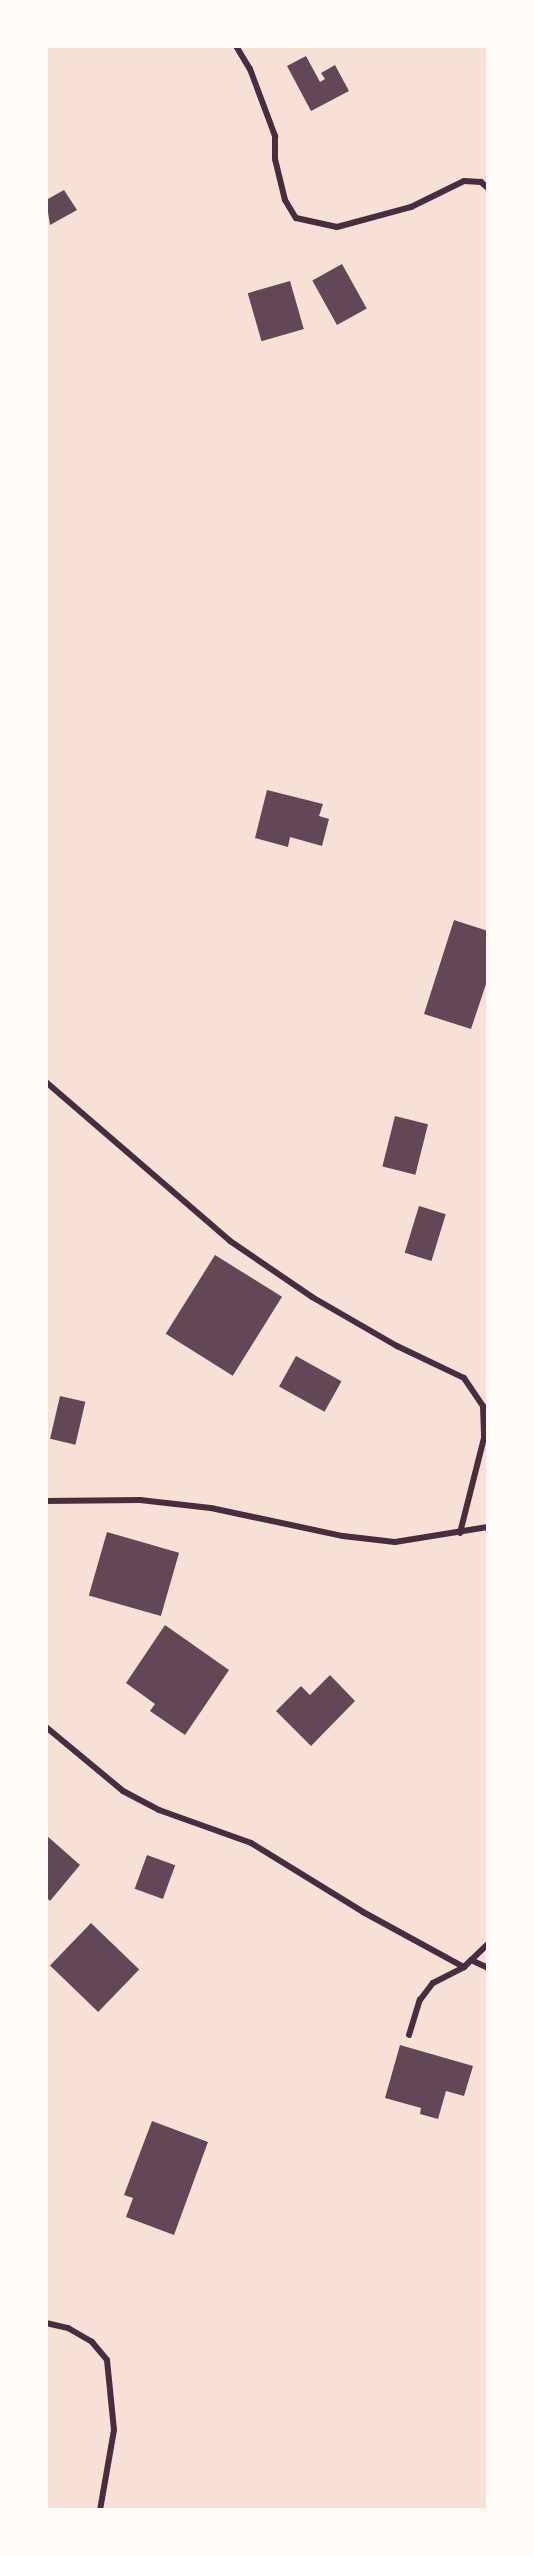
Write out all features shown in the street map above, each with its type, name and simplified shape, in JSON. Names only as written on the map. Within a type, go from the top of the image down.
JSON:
[{"type":"street","points":[[237,46],[250,69],[275,136],[275,159],[285,200],[296,218],[337,227],[411,207],[464,181],[481,182],[488,188]]},
{"type":"street","points":[[46,1082],[230,1241],[312,1297],[396,1346],[464,1378],[485,1404],[484,1438],[460,1533]]},
{"type":"street","points":[[46,1501],[164,1502],[211,1508],[343,1536],[395,1542],[488,1527]]},
{"type":"street","points":[[46,1727],[123,1791],[159,1810],[251,1843],[363,1912],[464,1967]]},
{"type":"street","points":[[409,2035],[420,2000],[433,1983],[464,1967],[488,1944]]},
{"type":"street","points":[[471,1960],[488,1968]]},
{"type":"street","points":[[46,2323],[68,2328],[92,2342],[107,2360],[114,2403],[114,2430],[100,2510]]},
{"type":"building","points":[[306,56],[320,82],[325,79],[321,73],[335,65],[349,91],[311,111],[287,66]]},
{"type":"building","points":[[64,190],[77,210],[50,225],[46,200]]},
{"type":"building","points":[[342,264],[367,309],[337,325],[312,280]]},
{"type":"building","points":[[290,281],[304,329],[261,341],[248,293]]},
{"type":"building","points":[[267,790],[323,804],[319,816],[329,819],[322,846],[290,837],[288,847],[255,838]]},
{"type":"building","points":[[454,920],[488,931],[488,978],[471,1029],[424,1014]]},
{"type":"building","points":[[395,1116],[428,1124],[415,1175],[382,1166]]},
{"type":"building","points":[[419,1206],[446,1214],[431,1261],[405,1253]]},
{"type":"building","points":[[215,1255],[282,1297],[233,1376],[166,1334]]},
{"type":"building","points":[[296,1356],[341,1381],[325,1412],[279,1387]]},
{"type":"building","points":[[60,1396],[85,1402],[75,1445],[50,1439]]},
{"type":"building","points":[[107,1532],[179,1553],[161,1616],[89,1595]]},
{"type":"building","points":[[165,1625],[229,1670],[185,1735],[150,1711],[155,1704],[126,1683]]},
{"type":"building","points":[[330,1675],[355,1701],[311,1746],[276,1711],[301,1686],[310,1695]]},
{"type":"building","points":[[46,1835],[80,1865],[50,1901],[46,1897]]},
{"type":"building","points":[[147,1855],[175,1865],[163,1899],[135,1889]]},
{"type":"building","points":[[91,1923],[139,1970],[98,2012],[50,1965]]},
{"type":"building","points":[[400,2045],[473,2066],[464,2096],[446,2091],[438,2119],[420,2114],[421,2108],[385,2098]]},
{"type":"building","points":[[152,2121],[208,2142],[174,2235],[126,2217],[133,2198],[124,2195]]}]
